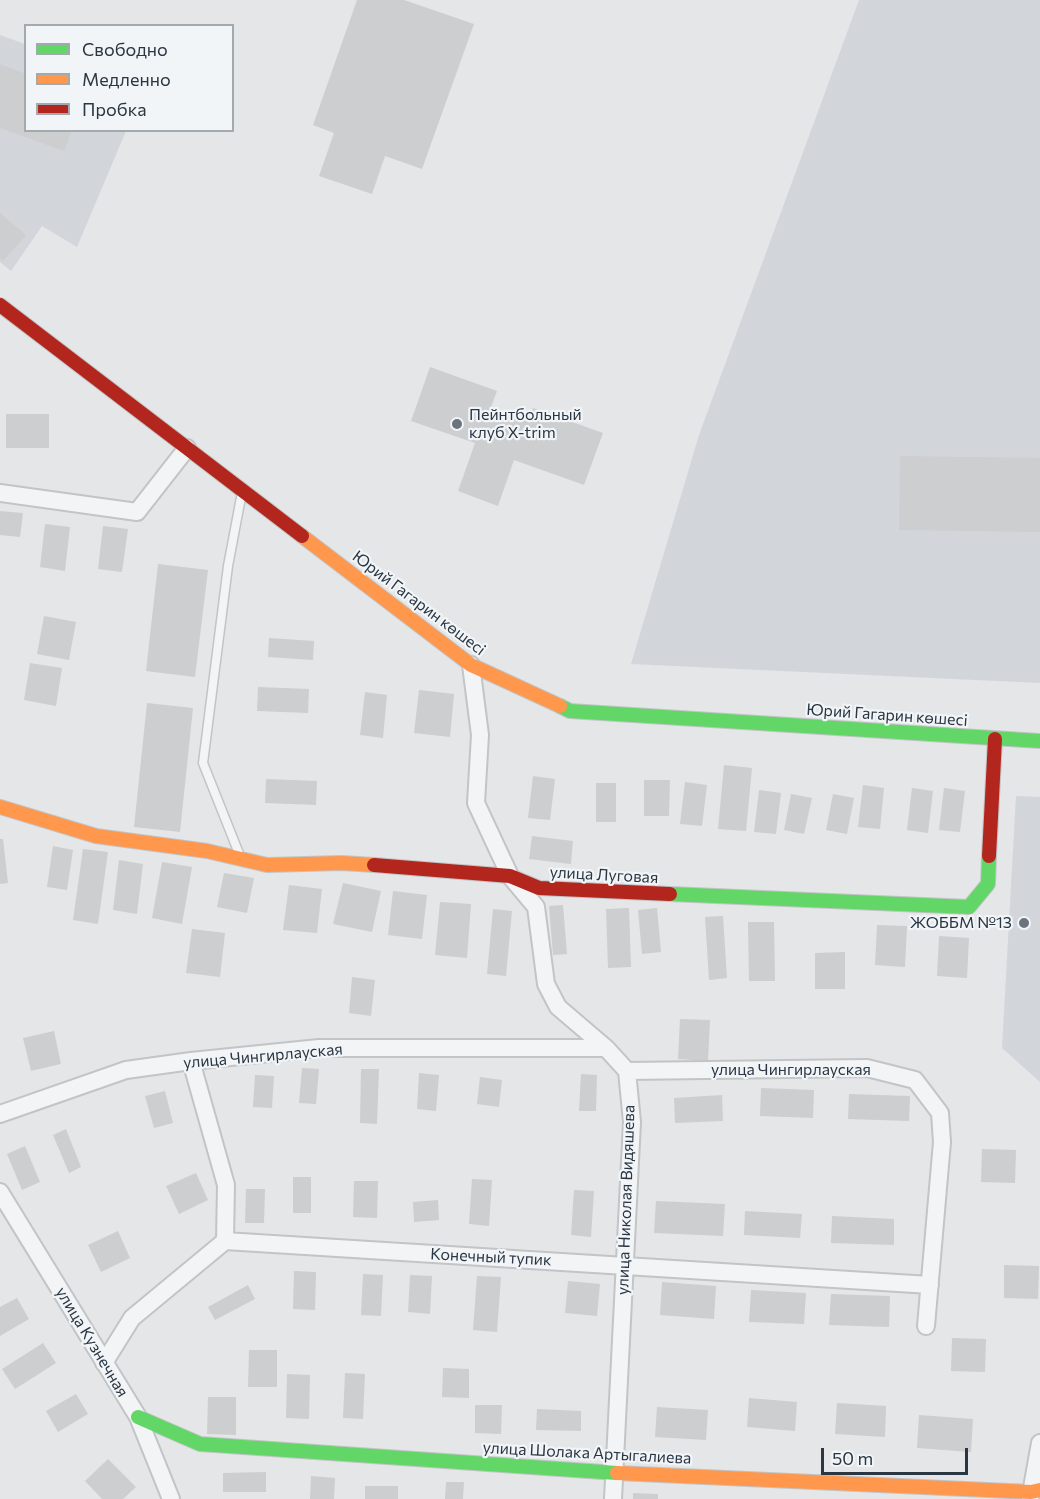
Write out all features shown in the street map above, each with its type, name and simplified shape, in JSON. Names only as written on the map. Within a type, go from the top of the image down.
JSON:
[{"type":"street","name":"Юрий Гагарин көшесі","points":[[0,305],[471,665],[570,711],[1040,741]]},
{"type":"street","points":[[0,493],[136,512],[186,448]]},
{"type":"street","points":[[471,665],[480,735],[476,803],[510,876],[536,907],[546,984],[558,1006],[606,1048],[627,1071]]},
{"type":"street","name":"улица Луговая","points":[[0,807],[96,836],[207,851],[267,865],[342,863],[510,876],[539,888],[969,907],[988,885],[995,739]]},
{"type":"street","name":"улица Чингирлауская","points":[[0,1114],[126,1070],[191,1061],[320,1048],[606,1048]]},
{"type":"street","points":[[104,1363],[132,1318],[225,1241],[226,1185],[191,1061]]},
{"type":"street","name":"улица Чингирлауская","points":[[627,1071],[867,1068],[915,1080],[940,1113],[942,1142],[926,1326]]},
{"type":"street","name":"улица Николая Видяшева","points":[[613,1499],[632,1122],[627,1071]]},
{"type":"street","name":"улица Кузнечная","points":[[0,1192],[138,1417],[171,1499]]},
{"type":"street","name":"Конечный тупик","points":[[225,1241],[930,1285]]},
{"type":"street","name":"улица Шолака Артыгалиева","points":[[138,1417],[200,1444],[614,1473],[1034,1494]]},
{"type":"street","points":[[1034,1494],[1040,1443]]},
{"type":"lane","points":[[242,491],[228,566],[203,763],[242,859]]},
{"type":"shaded area","points":[[859,0],[1040,0],[1040,683],[631,664],[699,435]]},
{"type":"shaded area","points":[[0,35],[24,44],[24,132],[126,132],[77,247],[42,226],[11,271],[0,262]]},
{"type":"shaded area","name":"ЖОББМ №13","points":[[1016,796],[1040,797],[1040,1082],[1002,1048]]},
{"type":"building","points":[[357,0],[404,0],[474,24],[422,169],[385,156],[372,194],[319,176],[334,133],[313,125]]},
{"type":"building","points":[[0,64],[24,73],[24,132],[71,132],[64,151],[0,128]]},
{"type":"building","points":[[0,213],[26,235],[3,261],[0,258]]},
{"type":"building","points":[[430,367],[497,391],[491,407],[528,420],[533,408],[603,433],[584,485],[514,460],[498,506],[458,491],[475,443],[411,421]]},
{"type":"building","points":[[6,414],[49,414],[49,448],[6,448]]},
{"type":"building","points":[[900,456],[1040,458],[1040,532],[899,530]]},
{"type":"building","points":[[0,511],[23,513],[20,537],[0,535]]},
{"type":"building","points":[[45,524],[70,527],[65,571],[40,567]]},
{"type":"building","points":[[103,526],[128,529],[122,572],[98,569]]},
{"type":"building","points":[[158,564],[208,570],[195,677],[146,671]]},
{"type":"building","points":[[44,616],[76,622],[69,660],[37,654]]},
{"type":"building","points":[[269,638],[314,641],[313,660],[268,657]]},
{"type":"building","points":[[30,663],[62,668],[56,706],[24,700]]},
{"type":"building","points":[[258,687],[309,689],[308,713],[257,711]]},
{"type":"building","points":[[419,690],[454,694],[450,737],[414,733]]},
{"type":"building","points":[[365,692],[387,695],[383,738],[360,735]]},
{"type":"building","points":[[147,703],[193,708],[180,832],[134,827]]},
{"type":"building","points":[[724,765],[752,768],[746,831],[718,829]]},
{"type":"building","points":[[533,776],[555,779],[550,820],[528,818]]},
{"type":"building","points":[[266,779],[317,781],[316,805],[265,803]]},
{"type":"building","points":[[644,780],[670,780],[669,816],[644,816]]},
{"type":"building","points":[[685,782],[707,785],[702,826],[680,824]]},
{"type":"building","points":[[596,783],[616,783],[616,822],[596,822]]},
{"type":"building","points":[[863,785],[884,788],[880,829],[858,827]]},
{"type":"building","points":[[912,788],[933,791],[928,833],[907,830]]},
{"type":"building","points":[[944,788],[965,791],[960,832],[939,830]]},
{"type":"building","points":[[759,790],[781,793],[776,834],[754,832]]},
{"type":"building","points":[[791,794],[812,798],[804,834],[784,830]]},
{"type":"building","points":[[833,794],[854,798],[847,834],[826,830]]},
{"type":"building","points":[[532,836],[573,841],[571,864],[529,859]]},
{"type":"building","points":[[0,839],[3,839],[8,883],[0,884]]},
{"type":"building","points":[[53,846],[73,850],[67,890],[47,887]]},
{"type":"building","points":[[83,849],[108,852],[98,924],[73,920]]},
{"type":"building","points":[[119,860],[143,864],[137,914],[113,910]]},
{"type":"building","points":[[162,862],[192,867],[182,924],[152,918]]},
{"type":"building","points":[[224,873],[254,878],[247,913],[217,907]]},
{"type":"building","points":[[343,883],[381,891],[372,932],[333,924]]},
{"type":"building","points":[[289,885],[322,889],[317,933],[283,930]]},
{"type":"building","points":[[393,891],[427,895],[422,939],[388,935]]},
{"type":"building","points":[[440,902],[471,904],[467,958],[435,955]]},
{"type":"building","points":[[563,905],[567,954],[553,955],[549,906]]},
{"type":"building","points":[[629,908],[631,967],[608,968],[606,909]]},
{"type":"building","points":[[657,908],[661,952],[642,954],[638,910]]},
{"type":"building","points":[[493,909],[512,911],[506,976],[487,974]]},
{"type":"building","points":[[723,916],[727,978],[709,980],[705,917]]},
{"type":"building","points":[[748,922],[774,922],[775,981],[749,981]]},
{"type":"building","points":[[877,925],[907,926],[905,967],[875,965]]},
{"type":"building","points":[[192,929],[225,933],[220,977],[186,973]]},
{"type":"building","points":[[939,936],[969,938],[967,978],[937,976]]},
{"type":"building","points":[[845,952],[845,989],[815,989],[815,953]]},
{"type":"building","points":[[352,977],[375,980],[371,1016],[349,1013]]},
{"type":"building","points":[[680,1019],[710,1020],[708,1061],[678,1059]]},
{"type":"building","points":[[54,1031],[61,1064],[31,1071],[23,1038]]},
{"type":"building","points":[[302,1068],[319,1069],[316,1104],[299,1103]]},
{"type":"building","points":[[361,1069],[379,1069],[377,1124],[360,1123]]},
{"type":"building","points":[[419,1073],[439,1075],[436,1111],[417,1109]]},
{"type":"building","points":[[581,1074],[597,1075],[596,1111],[579,1111]]},
{"type":"building","points":[[255,1075],[274,1076],[272,1108],[253,1107]]},
{"type":"building","points":[[480,1077],[502,1080],[499,1107],[477,1104]]},
{"type":"building","points":[[761,1088],[814,1090],[813,1118],[760,1116]]},
{"type":"building","points":[[165,1091],[173,1123],[154,1128],[145,1096]]},
{"type":"building","points":[[849,1094],[910,1096],[909,1121],[848,1119]]},
{"type":"building","points":[[722,1095],[723,1121],[675,1123],[674,1098]]},
{"type":"building","points":[[66,1129],[81,1167],[69,1173],[53,1135]]},
{"type":"building","points":[[25,1146],[40,1182],[22,1190],[7,1154]]},
{"type":"building","points":[[982,1149],[1016,1150],[1015,1183],[981,1182]]},
{"type":"building","points":[[196,1173],[208,1200],[179,1214],[166,1186]]},
{"type":"building","points":[[293,1177],[311,1177],[311,1213],[293,1213]]},
{"type":"building","points":[[472,1179],[492,1180],[489,1226],[469,1224]]},
{"type":"building","points":[[354,1181],[378,1181],[377,1218],[353,1217]]},
{"type":"building","points":[[246,1189],[265,1189],[264,1223],[245,1223]]},
{"type":"building","points":[[574,1190],[594,1191],[591,1237],[571,1235]]},
{"type":"building","points":[[438,1200],[439,1220],[414,1222],[413,1202]]},
{"type":"building","points":[[656,1201],[725,1204],[723,1236],[654,1233]]},
{"type":"building","points":[[745,1211],[802,1214],[800,1238],[744,1235]]},
{"type":"building","points":[[832,1216],[894,1219],[894,1245],[831,1243]]},
{"type":"building","points":[[118,1231],[130,1258],[101,1272],[88,1245]]},
{"type":"building","points":[[1004,1265],[1039,1266],[1038,1299],[1004,1298]]},
{"type":"building","points":[[294,1271],[316,1272],[315,1310],[293,1309]]},
{"type":"building","points":[[363,1274],[383,1275],[381,1316],[361,1315]]},
{"type":"building","points":[[410,1275],[432,1276],[430,1314],[408,1312]]},
{"type":"building","points":[[477,1276],[501,1277],[497,1332],[473,1330]]},
{"type":"building","points":[[568,1281],[600,1284],[597,1316],[565,1313]]},
{"type":"building","points":[[662,1282],[716,1286],[714,1319],[660,1315]]},
{"type":"building","points":[[248,1285],[255,1299],[215,1320],[208,1307]]},
{"type":"building","points":[[751,1290],[806,1293],[804,1324],[749,1322]]},
{"type":"building","points":[[831,1294],[890,1296],[889,1327],[829,1325]]},
{"type":"building","points":[[17,1298],[29,1319],[0,1336],[0,1307]]},
{"type":"building","points":[[952,1338],[986,1339],[985,1372],[951,1371]]},
{"type":"building","points":[[43,1343],[56,1363],[15,1389],[2,1369]]},
{"type":"building","points":[[249,1350],[277,1350],[277,1387],[248,1387]]},
{"type":"building","points":[[443,1368],[469,1369],[469,1398],[442,1397]]},
{"type":"building","points":[[345,1373],[365,1374],[363,1419],[343,1418]]},
{"type":"building","points":[[287,1374],[310,1375],[309,1419],[286,1418]]},
{"type":"building","points":[[76,1394],[88,1414],[58,1432],[46,1411]]},
{"type":"building","points":[[208,1397],[236,1397],[236,1435],[207,1434]]},
{"type":"building","points":[[749,1398],[797,1402],[795,1431],[747,1427]]},
{"type":"building","points":[[837,1403],[886,1406],[885,1437],[835,1434]]},
{"type":"building","points":[[475,1405],[502,1405],[501,1434],[475,1433]]},
{"type":"building","points":[[657,1407],[708,1410],[706,1440],[655,1437]]},
{"type":"building","points":[[537,1409],[581,1411],[581,1431],[536,1430]]},
{"type":"building","points":[[919,1415],[973,1419],[971,1452],[917,1448]]},
{"type":"building","points":[[108,1459],[136,1487],[123,1499],[102,1499],[85,1481]]},
{"type":"building","points":[[266,1472],[266,1492],[223,1492],[223,1473]]},
{"type":"building","points":[[311,1476],[335,1478],[334,1499],[310,1499]]},
{"type":"building","points":[[446,1482],[464,1482],[463,1499],[445,1499]]},
{"type":"building","points":[[365,1486],[398,1486],[398,1499],[365,1499]]},
{"type":"building","points":[[633,1493],[658,1494],[658,1499],[633,1499]]},
{"type":"traffic: fast","points":[[560,706],[570,711],[1040,741]]},
{"type":"traffic: fast","points":[[670,894],[969,907],[988,884],[989,856]]},
{"type":"traffic: fast","points":[[138,1417],[200,1444],[617,1473]]},
{"type":"traffic: slow","points":[[302,536],[471,665],[560,706]]},
{"type":"traffic: slow","points":[[0,807],[96,836],[207,851],[267,865],[342,863],[374,865]]},
{"type":"traffic: slow","points":[[617,1473],[1031,1492],[1040,1490]]},
{"type":"traffic: jam","points":[[0,305],[302,536]]},
{"type":"traffic: jam","points":[[989,856],[995,739]]},
{"type":"traffic: jam","points":[[374,865],[510,876],[539,888],[670,894]]},
{"type":"place","name":"Пейнтбольный клуб X-trim","points":[[457,424]]},
{"type":"place","name":"ЖОББМ №13","points":[[1024,923]]}]
